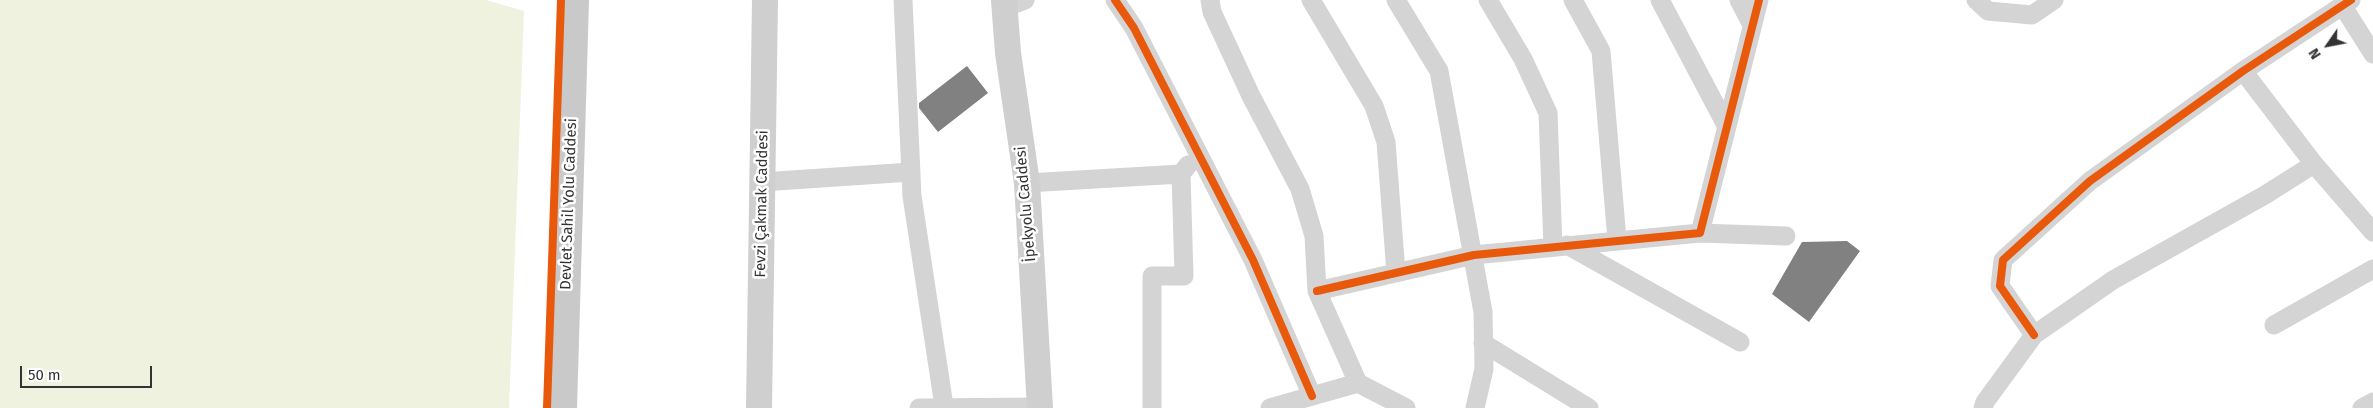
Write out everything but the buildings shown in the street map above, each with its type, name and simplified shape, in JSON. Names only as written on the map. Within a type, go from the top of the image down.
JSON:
[{"type":"main road","name":"Devlet Sahil Yolu Caddesi","points":[[563,408],[574,0]]},
{"type":"main road","name":"Devlet Sahil Yolu Caddesi","points":[[576,408],[587,0]]},
{"type":"street","name":"Fevzi Çakmak Caddesi","points":[[759,408],[765,0]]},
{"type":"street","points":[[903,0],[912,196],[944,406]]},
{"type":"street","points":[[1115,0],[1134,28],[1253,260],[1312,396]]},
{"type":"street","points":[[1210,0],[1212,12],[1251,96],[1300,189],[1314,236],[1317,291],[1358,383],[1406,408]]},
{"type":"street","points":[[1311,0],[1374,106],[1386,142],[1396,273]]},
{"type":"street","points":[[1396,0],[1439,71],[1483,312],[1484,369],[1476,408]]},
{"type":"street","points":[[1488,0],[1523,58],[1548,114],[1560,246]]},
{"type":"street","points":[[1573,0],[1600,51],[1617,240]]},
{"type":"street","points":[[1660,0],[1726,125]]},
{"type":"street","points":[[1739,0],[1752,25]]},
{"type":"street","points":[[1700,233],[1759,0]]},
{"type":"street","points":[[1976,0],[1988,11],[2032,15],[2054,0]]},
{"type":"street","name":"İpekyolu Caddesi","points":[[1011,3],[1008,53],[1026,183],[1040,408]]},
{"type":"street","points":[[2034,335],[2000,286],[2003,260],[2090,181],[2243,71],[2347,3],[2373,54]]},
{"type":"street","points":[[2243,71],[2314,164],[2373,232]]},
{"type":"street","points":[[1152,408],[1152,276],[1184,276],[1181,174],[1198,151]]},
{"type":"street","points":[[1983,408],[1985,402],[2034,335],[2113,280],[2314,164]]},
{"type":"street","points":[[762,182],[911,172]]},
{"type":"street","points":[[1026,183],[1181,174]]},
{"type":"street","points":[[1317,291],[1474,255],[1700,233],[1786,236]]},
{"type":"street","points":[[1560,246],[1740,342]]},
{"type":"street","points":[[2274,324],[2373,269]]},
{"type":"street","points":[[1484,344],[1589,408]]},
{"type":"street","points":[[1270,408],[1358,383]]},
{"type":"street","points":[[2362,408],[2373,402]]},
{"type":"street","points":[[920,408],[944,406],[1040,408]]},
{"type":"shaded area","points":[[0,0],[486,0],[524,11],[509,408],[0,408]]},
{"type":"cycle path","points":[[547,408],[561,0]]},
{"type":"cycle path","points":[[1115,0],[1134,28],[1253,260],[1312,396]]},
{"type":"cycle path","points":[[1317,291],[1474,255],[1700,233],[1759,0]]},
{"type":"cycle path","points":[[2034,335],[2000,286],[2003,260],[2090,181],[2243,71],[2351,0]]}]
